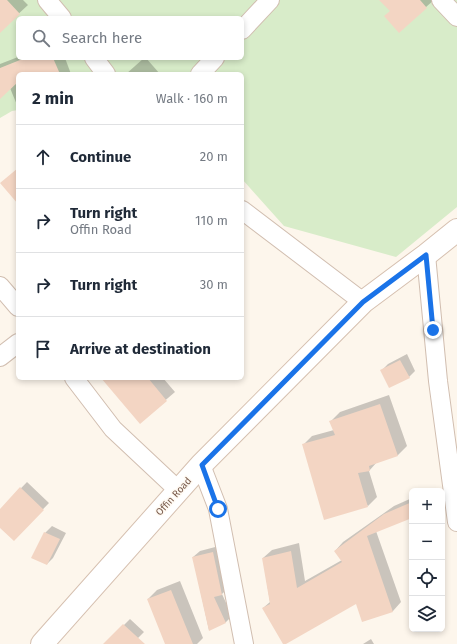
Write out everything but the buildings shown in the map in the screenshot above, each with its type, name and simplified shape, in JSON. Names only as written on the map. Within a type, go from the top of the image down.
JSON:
[{"type":"street","points":[[47,0],[60,16]]},
{"type":"street","points":[[244,28],[270,0]]},
{"type":"street","points":[[441,0],[457,17]]},
{"type":"street","points":[[96,60],[104,72]]},
{"type":"street","points":[[202,72],[213,60]]},
{"type":"street","points":[[244,212],[363,302]]},
{"type":"street","name":"Offin Road","points":[[42,644],[178,490],[363,302],[457,230]]},
{"type":"street","points":[[426,255],[438,380],[457,522]]},
{"type":"street","points":[[0,286],[16,305]]},
{"type":"street","points":[[0,357],[16,345]]},
{"type":"street","points":[[76,380],[113,429],[178,490]]},
{"type":"street","points":[[202,465],[218,509],[244,644]]},
{"type":"green space","points":[[0,0],[457,0],[457,207],[396,257],[284,226],[244,181],[244,72],[16,72],[16,110],[0,118]]},
{"type":"route","points":[[218,509],[202,465],[363,302],[426,255],[433,330]]}]
